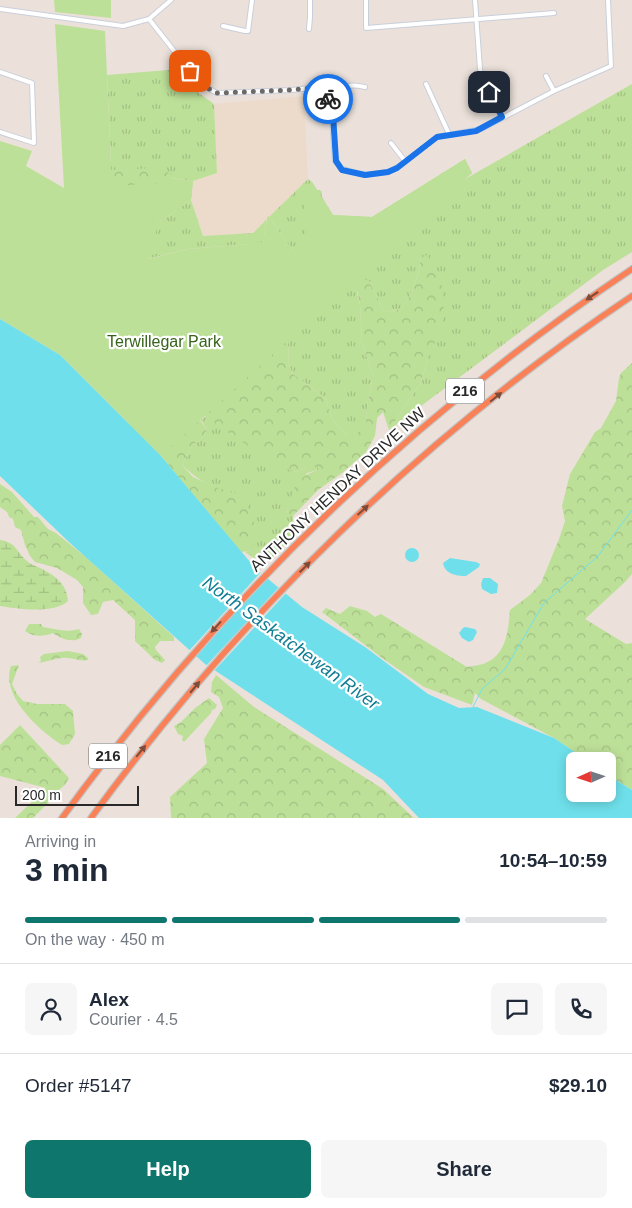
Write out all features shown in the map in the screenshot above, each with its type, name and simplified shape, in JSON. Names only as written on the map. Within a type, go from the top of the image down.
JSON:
[{"type":"highway","name":"ANTHONY HENDAY DRIVE NW","points":[[60,818],[146,708],[225,617],[310,529],[384,459],[450,402],[529,340],[632,269]]},
{"type":"highway","name":"ANTHONY HENDAY DRIVE NW","points":[[91,818],[164,724],[244,631],[328,544],[399,477],[459,426],[544,358],[632,296]]},
{"type":"street","points":[[0,9],[123,26],[149,20],[171,0]]},
{"type":"street","points":[[223,26],[248,30],[252,0]]},
{"type":"street","points":[[309,29],[310,0]]},
{"type":"street","points":[[366,0],[366,28],[554,13]]},
{"type":"street","points":[[475,0],[482,79],[502,117]]},
{"type":"street","points":[[149,20],[200,84],[217,93],[311,88],[327,96],[333,115],[336,161],[342,170],[365,175],[378,175],[397,168],[437,137],[476,131],[554,91],[611,66],[608,0]]},
{"type":"street","points":[[0,72],[32,83],[34,143],[0,132]]},
{"type":"street","points":[[546,76],[554,91]]},
{"type":"street","points":[[327,96],[344,86],[353,84],[366,87]]},
{"type":"street","points":[[426,84],[449,134]]},
{"type":"street","points":[[391,143],[405,161]]},
{"type":"shaded area","points":[[304,96],[308,179],[253,233],[203,236],[191,200],[193,181],[217,173],[214,104]]},
{"type":"green space","points":[[54,0],[111,0],[111,18],[55,12]]},
{"type":"green space","name":"Terwillegar Park","points":[[55,24],[105,31],[112,186],[193,181],[191,200],[159,221],[148,259],[188,249],[263,243],[268,216],[295,254],[306,245],[304,193],[312,182],[333,215],[372,217],[465,159],[472,173],[161,456],[60,355],[0,319],[0,141],[32,151],[26,166],[64,188]]},
{"type":"green space","points":[[180,69],[196,91],[214,104],[217,173],[193,181],[171,178],[172,174],[76,286],[111,163],[107,75]]},
{"type":"green space","points":[[632,84],[632,252],[603,270],[389,430],[420,384],[428,359],[421,258],[414,285],[401,309],[388,312],[383,309],[369,281],[357,292],[360,305],[362,343],[373,376],[365,429],[353,435],[348,435],[340,429],[333,420],[325,398],[293,374],[289,366],[286,337],[458,183]]},
{"type":"green space","points":[[465,159],[472,173],[458,183],[286,337],[289,366],[293,374],[325,398],[333,420],[348,435],[353,435],[365,428],[373,376],[362,343],[360,305],[356,284],[361,278],[369,281],[383,309],[388,312],[401,309],[409,297],[421,258],[427,255],[435,267],[442,286],[444,311],[440,330],[420,384],[389,430],[383,412],[377,418],[375,436],[366,452],[342,473],[318,490],[293,516],[286,513],[293,491],[299,481],[318,470],[318,467],[306,467],[295,472],[279,466],[221,428],[193,403],[112,186],[111,170],[154,168],[172,174],[171,178],[193,181],[191,200],[159,222],[148,259],[263,242],[268,216],[295,254],[306,245],[314,190],[322,192],[322,197],[333,215],[372,217]]},
{"type":"green space","points":[[308,179],[317,190],[306,246],[295,254],[269,217]]},
{"type":"green space","points":[[191,200],[203,236],[253,233],[267,219],[263,243],[188,249],[147,259],[159,222]]},
{"type":"green space","points":[[632,363],[632,574],[585,619],[626,644],[632,643],[632,790],[616,780],[616,752],[575,752],[554,738],[481,699],[475,693],[472,705],[424,687],[382,658],[322,612],[326,608],[340,614],[350,606],[367,611],[375,617],[381,614],[467,667],[488,662],[495,657],[504,644],[510,610],[530,595],[541,583],[565,521],[562,506],[570,474],[595,432],[601,428],[616,401],[621,373]]},
{"type":"green space","points":[[195,413],[207,430],[202,438],[192,445],[182,465],[193,477],[236,494],[247,504],[254,523],[256,537],[250,551],[241,552],[161,456],[129,425]]},
{"type":"green space","points":[[206,416],[241,440],[295,472],[306,467],[318,467],[318,470],[307,473],[286,512],[293,516],[293,537],[269,561],[261,551],[255,559],[245,552],[250,551],[236,494],[207,483],[182,465],[192,445],[202,438],[207,430],[201,420]]},
{"type":"green space","points":[[0,484],[12,492],[34,517],[38,517],[48,529],[56,533],[87,558],[174,637],[174,641],[160,641],[155,647],[165,660],[162,663],[155,660],[135,641],[135,620],[113,600],[103,602],[98,614],[91,615],[83,603],[83,587],[77,580],[57,568],[35,562],[25,545],[21,530],[15,527],[13,519],[0,507]]},
{"type":"green space","points":[[0,540],[10,543],[28,562],[58,580],[65,589],[68,601],[54,608],[36,610],[0,606]]},
{"type":"green space","points":[[29,624],[41,624],[43,627],[70,631],[79,629],[82,634],[81,638],[74,640],[63,639],[53,633],[42,636],[35,635],[25,631]]},
{"type":"green space","points":[[68,651],[83,654],[88,660],[60,658],[38,663],[41,661],[40,657],[44,654]]},
{"type":"green space","points":[[19,665],[12,684],[23,701],[37,704],[65,704],[73,711],[75,734],[69,744],[62,745],[43,731],[33,722],[17,700],[11,689],[9,677],[11,666]]},
{"type":"green space","points":[[216,675],[254,707],[383,789],[414,818],[171,818],[170,797],[207,763],[204,739],[223,708],[219,697],[211,692],[212,682]]},
{"type":"green space","points":[[209,698],[217,705],[215,709],[212,710],[184,742],[182,740],[183,736],[178,734],[174,726]]},
{"type":"green space","points":[[20,725],[69,778],[65,785],[55,793],[52,799],[33,818],[15,818],[46,788],[0,776],[0,745]]},
{"type":"water","name":"North Saskatchewan River","points":[[0,319],[60,355],[161,456],[256,569],[302,607],[365,647],[428,694],[459,708],[477,707],[554,738],[575,752],[566,752],[566,802],[616,802],[616,780],[632,790],[632,818],[419,818],[383,780],[205,664],[70,543],[0,476]]},
{"type":"water","points":[[409,548],[415,548],[419,555],[415,562],[409,562],[405,558],[405,552]]},
{"type":"water","points":[[450,558],[480,564],[479,567],[466,576],[458,576],[452,574],[444,567],[443,563]]},
{"type":"water","points":[[483,578],[490,578],[498,584],[497,593],[491,594],[482,589]]},
{"type":"water","points":[[465,627],[475,629],[477,632],[473,640],[469,642],[462,638],[459,633]]},
{"type":"pier","points":[[262,571],[268,576],[195,658],[188,652]]},
{"type":"pier","points":[[280,586],[287,592],[213,672],[205,667]]},
{"type":"waterway","points":[[473,707],[482,689],[505,669],[544,603],[598,556],[632,510]]},
{"type":"way so far","points":[[190,71],[200,84],[217,93],[311,88],[324,94],[328,99]]},
{"type":"route","points":[[328,99],[333,115],[334,150],[338,166],[342,170],[355,174],[378,175],[397,168],[437,137],[476,131],[502,117],[489,92]]}]
